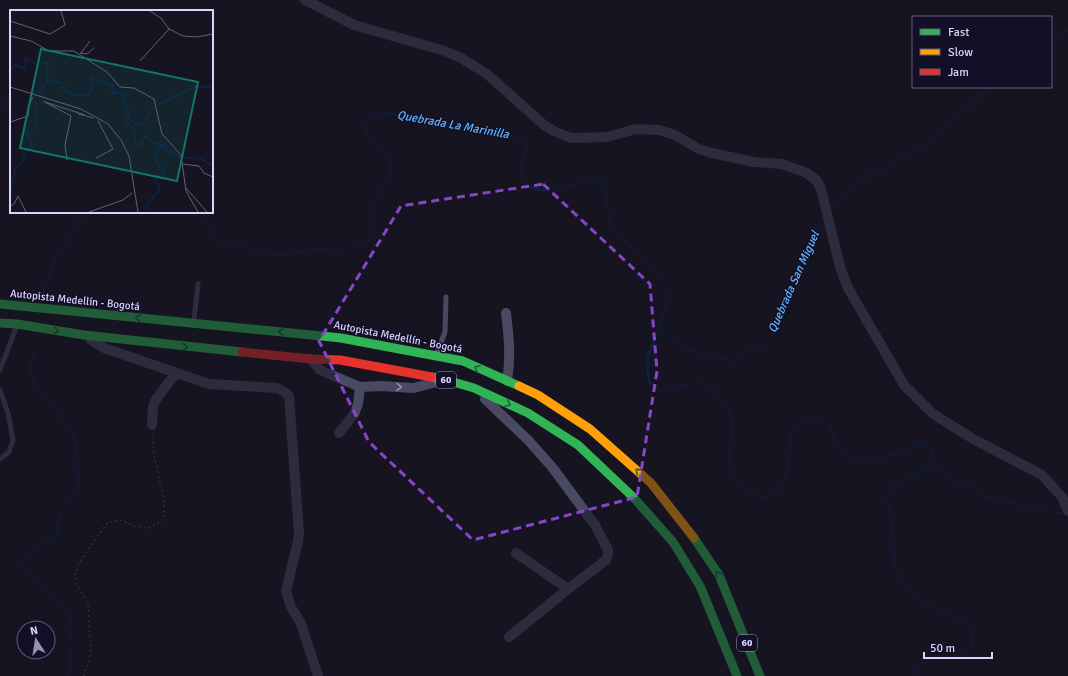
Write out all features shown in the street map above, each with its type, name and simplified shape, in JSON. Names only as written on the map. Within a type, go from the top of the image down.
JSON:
[{"type":"highway","name":"Autopista Medellín - Bogotá","points":[[0,304],[341,338],[463,361],[538,395],[590,429],[651,483],[689,530],[719,575],[760,676]]},
{"type":"highway","name":"60","points":[[0,323],[17,324],[84,336],[311,359],[340,360],[443,379],[474,388],[528,413],[578,445],[634,498],[673,542],[700,586],[737,676]]},
{"type":"street","points":[[305,0],[354,25],[445,51],[461,58],[487,74],[544,125],[571,138],[607,137],[636,130],[659,130],[675,134],[699,149],[712,153],[754,162],[782,164],[807,173],[817,181],[821,189],[840,267],[848,288],[904,384],[933,414],[975,440],[1042,475],[1062,497],[1067,509]]},
{"type":"street","points":[[506,313],[509,340],[507,381]]},
{"type":"street","points":[[84,336],[104,348],[209,384],[277,388],[289,396],[299,533],[286,591],[291,607],[301,624],[318,676]]},
{"type":"street","points":[[311,359],[320,370],[360,387],[381,386],[414,388],[443,379]]},
{"type":"street","points":[[152,425],[152,406],[176,373]]},
{"type":"street","points":[[339,433],[354,414],[358,404],[360,387]]},
{"type":"street","points":[[474,388],[528,440],[552,466],[595,525],[608,550],[606,560],[510,637]]},
{"type":"street","points":[[516,553],[568,589]]},
{"type":"lane","points":[[194,324],[198,284]]},
{"type":"lane","points":[[436,356],[445,332],[446,297]]},
{"type":"lane","points":[[0,370],[17,324]]},
{"type":"lane","points":[[0,390],[8,413],[13,440],[9,452],[0,460]]},
{"type":"path","points":[[84,676],[91,652],[88,604],[77,584],[75,573],[80,562],[107,523],[121,520],[134,526],[150,528],[164,519],[164,499],[154,456],[152,425]]},
{"type":"highlighted area","points":[[543,184],[650,284],[657,371],[637,497],[473,540],[369,442],[319,341],[401,206]]},
{"type":"waterway","name":"Quebrada San Miguel","points":[[1052,38],[1068,30]]},
{"type":"waterway","name":"Quebrada San Miguel","points":[[828,210],[871,173],[889,170],[901,158],[934,140],[988,88]]},
{"type":"waterway","name":"Quebrada La Marinilla","points":[[0,106],[10,99]]},
{"type":"waterway","name":"Quebrada La Marinilla","points":[[202,213],[215,239],[221,242],[272,255],[284,255],[314,249],[355,248],[363,244],[371,238],[373,231],[373,206],[378,191],[391,173],[391,161],[385,152],[368,137],[365,125],[367,119],[372,114],[381,112],[431,124],[451,124],[474,127],[491,132],[515,136],[523,141],[527,148],[522,163],[521,172],[524,182],[531,187],[541,190],[553,189],[566,187],[597,178],[604,186],[609,218],[614,229],[622,239],[647,260],[658,273],[665,287],[667,300],[656,338],[650,349],[648,357],[649,382],[658,388],[668,388],[698,383],[715,389],[726,405],[732,422],[733,430],[729,454],[730,469],[734,477],[753,495],[763,498],[772,496],[779,490],[785,481],[792,430],[804,417],[814,416],[831,426],[833,437],[845,454],[858,458],[870,460],[891,455],[919,445],[930,446],[934,453],[926,467],[911,478],[894,486],[887,497],[892,523],[895,570],[905,586],[917,598],[932,608],[964,621],[971,629],[973,637],[971,648],[958,656],[934,658],[917,666],[914,676]]},
{"type":"waterway","points":[[43,291],[55,260],[84,213]]},
{"type":"waterway","name":"Quebrada San Miguel","points":[[659,330],[689,350],[737,362],[750,349],[764,347],[783,313],[786,294],[822,219]]},
{"type":"waterway","points":[[34,353],[30,369],[34,385],[71,429],[76,446],[79,488],[75,497],[67,502],[57,522],[58,538],[35,547],[23,558],[20,564],[27,567],[46,590],[64,604],[72,617],[69,631],[73,649],[70,652],[72,663],[68,676]]},
{"type":"waterway","points":[[926,467],[948,472],[953,478],[954,489],[970,482],[981,496],[1057,513],[1066,513]]},
{"type":"traffic: fast","points":[[0,304],[341,338],[463,361],[519,386]]},
{"type":"traffic: fast","points":[[0,323],[17,324],[84,335],[242,352]]},
{"type":"traffic: fast","points":[[432,377],[474,388],[528,413],[578,445],[634,498],[673,542],[700,586],[737,676]]},
{"type":"traffic: fast","points":[[694,538],[719,575],[760,676]]},
{"type":"traffic: slow","points":[[519,386],[538,395],[590,429],[651,483],[694,538]]},
{"type":"traffic: jam","points":[[242,352],[311,359],[340,360],[432,377]]}]
